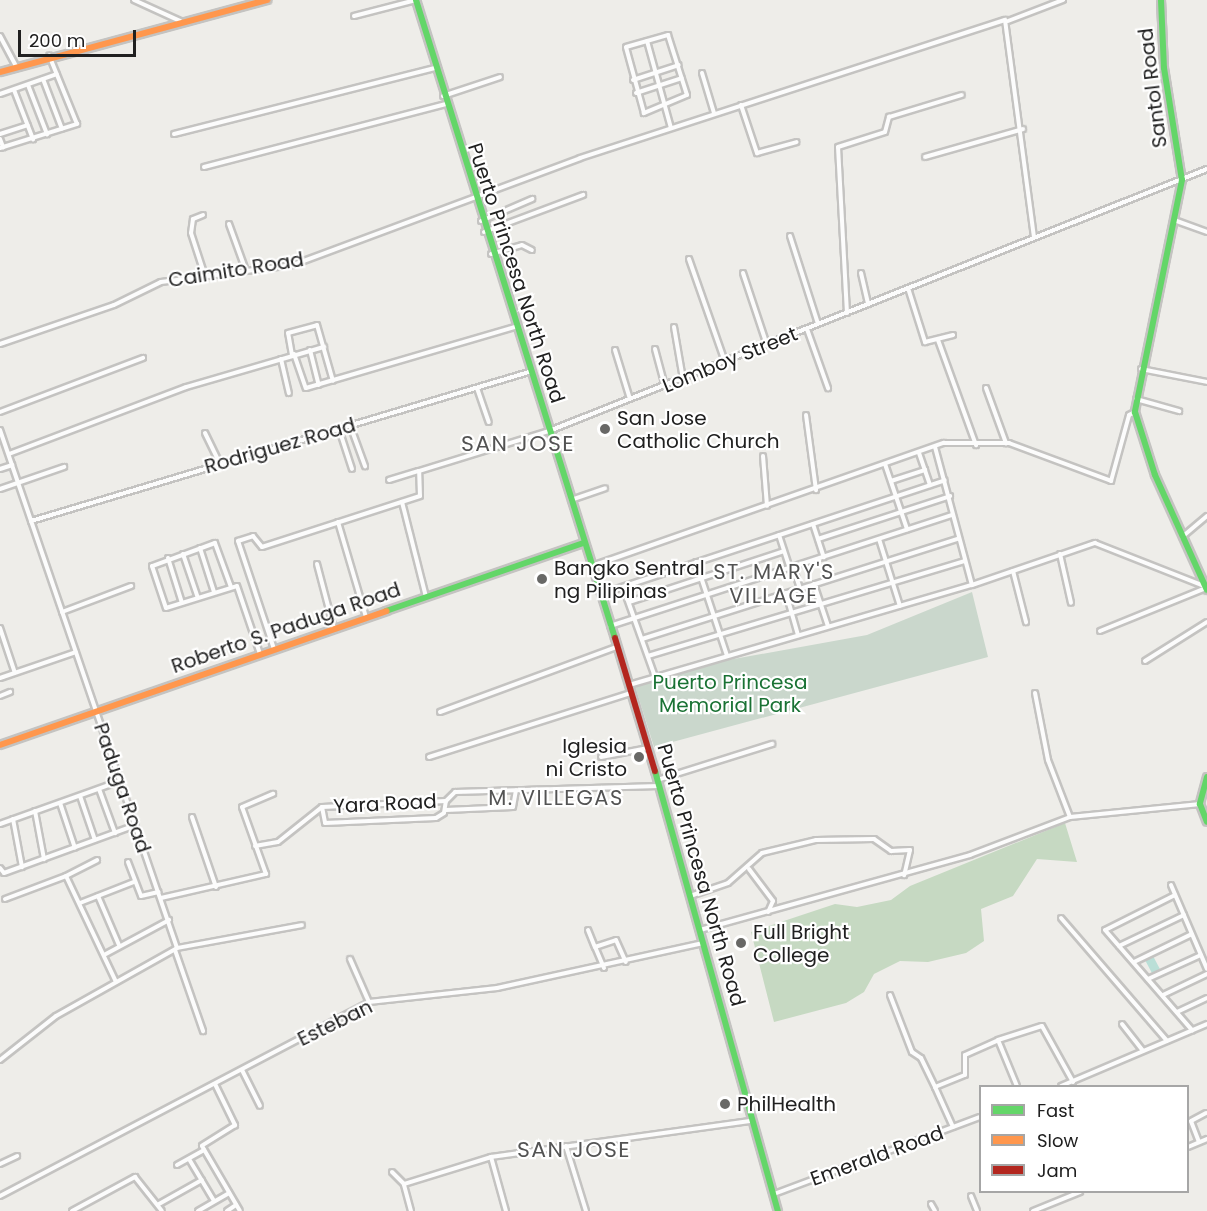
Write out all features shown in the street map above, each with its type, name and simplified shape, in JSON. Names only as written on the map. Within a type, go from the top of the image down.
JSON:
[{"type":"street","points":[[134,0],[181,21]]},
{"type":"street","points":[[0,72],[49,54],[267,0]]},
{"type":"street","points":[[354,16],[416,0]]},
{"type":"street","name":"Puerto Princesa North Road","points":[[416,0],[442,96],[491,255],[632,693],[778,1211]]},
{"type":"street","name":"Caimito Road","points":[[0,344],[114,305],[161,282],[293,265],[714,113],[1008,21],[1063,0]]},
{"type":"street","name":"Santol Road","points":[[1161,0],[1164,68],[1182,180]]},
{"type":"street","points":[[1008,21],[1023,129],[1034,237]]},
{"type":"street","points":[[0,36],[16,66]]},
{"type":"street","points":[[670,36],[686,98],[644,113],[636,93],[626,47],[647,41],[670,36]]},
{"type":"street","points":[[647,41],[671,128]]},
{"type":"street","points":[[0,139],[2,147],[78,123],[49,54]]},
{"type":"street","points":[[633,80],[679,65]]},
{"type":"street","points":[[174,134],[434,68]]},
{"type":"street","points":[[702,73],[714,113]]},
{"type":"street","points":[[0,94],[57,74]]},
{"type":"street","points":[[442,96],[500,77]]},
{"type":"street","points":[[636,93],[682,78]]},
{"type":"street","points":[[43,79],[62,129]]},
{"type":"street","points":[[28,85],[47,134]]},
{"type":"street","points":[[14,90],[33,139]]},
{"type":"street","points":[[847,313],[838,147],[885,132],[889,117],[962,95]]},
{"type":"street","points":[[204,167],[445,104]]},
{"type":"street","points":[[741,105],[757,153],[797,142]]},
{"type":"street","points":[[0,134],[28,125]]},
{"type":"street","points":[[925,157],[1023,129]]},
{"type":"street","points":[[1206,588],[1181,538],[1135,412],[1141,369],[1182,180],[1207,169]]},
{"type":"street","name":"Lomboy Street","points":[[389,480],[549,431],[1182,180]]},
{"type":"street","points":[[484,232],[583,195]]},
{"type":"street","points":[[481,221],[532,199]]},
{"type":"street","points":[[203,215],[193,219],[191,233],[206,276]]},
{"type":"street","points":[[1173,220],[1207,232]]},
{"type":"street","points":[[229,224],[246,271]]},
{"type":"street","points":[[790,236],[818,324]]},
{"type":"street","points":[[491,255],[522,245],[532,250]]},
{"type":"street","points":[[689,259],[725,362]]},
{"type":"street","points":[[743,273],[767,345]]},
{"type":"street","points":[[861,273],[868,304]]},
{"type":"street","points":[[908,288],[924,341],[938,340],[953,335]]},
{"type":"street","points":[[333,381],[324,347],[314,325],[288,333],[302,387],[319,385],[333,381],[514,327]]},
{"type":"street","points":[[674,327],[683,378]]},
{"type":"street","points":[[807,329],[828,388]]},
{"type":"street","points":[[938,340],[976,445]]},
{"type":"street","points":[[9,454],[186,387],[293,354],[324,347]]},
{"type":"street","points":[[655,349],[665,386]]},
{"type":"street","points":[[310,350],[319,385]]},
{"type":"street","points":[[615,350],[630,399]]},
{"type":"street","points":[[0,412],[143,358]]},
{"type":"street","points":[[281,359],[289,393]]},
{"type":"street","points":[[1141,369],[1207,382]]},
{"type":"street","name":"Rodriguez Road","points":[[31,521],[529,372]]},
{"type":"street","points":[[477,388],[489,422]]},
{"type":"street","points":[[986,388],[1006,443]]},
{"type":"street","points":[[1136,399],[1179,411]]},
{"type":"street","points":[[591,566],[935,447],[1006,443],[1111,481],[1129,415],[1135,412]]},
{"type":"street","points":[[806,415],[816,490]]},
{"type":"street","points":[[350,425],[365,466]]},
{"type":"street","points":[[339,429],[352,469]]},
{"type":"street","name":"Paduga Road","points":[[0,430],[95,711],[169,920],[176,949],[203,1031]]},
{"type":"street","points":[[206,433],[220,464]]},
{"type":"street","points":[[935,447],[950,496],[951,515],[972,585]]},
{"type":"street","points":[[919,453],[930,485]]},
{"type":"street","points":[[763,456],[767,506]]},
{"type":"street","points":[[885,464],[908,529]]},
{"type":"street","points":[[0,470],[12,465]]},
{"type":"street","points":[[0,489],[64,467]]},
{"type":"street","points":[[891,481],[925,470]]},
{"type":"street","points":[[274,649],[236,543],[253,536],[262,547],[402,502],[422,493],[419,471]]},
{"type":"street","points":[[600,594],[945,480]]},
{"type":"street","points":[[570,500],[605,488]]},
{"type":"street","points":[[818,539],[950,496]]},
{"type":"street","points":[[402,502],[426,597]]},
{"type":"street","points":[[610,626],[951,515]]},
{"type":"street","points":[[1181,538],[1207,516]]},
{"type":"street","points":[[338,522],[366,617]]},
{"type":"street","points":[[813,524],[824,557]]},
{"type":"street","points":[[779,535],[800,588]]},
{"type":"street","points":[[879,539],[900,606]]},
{"type":"street","points":[[642,639],[958,539]]},
{"type":"street","name":"Roberto S. Paduga Road","points":[[0,745],[584,543]]},
{"type":"street","points":[[231,587],[216,544],[168,558],[151,567],[165,608],[231,587],[238,588],[260,654]]},
{"type":"street","points":[[629,685],[972,585],[1060,554],[1103,544],[1206,588]]},
{"type":"street","points":[[200,548],[214,592]]},
{"type":"street","points":[[629,602],[784,551]]},
{"type":"street","points":[[183,554],[198,598]]},
{"type":"street","points":[[1060,554],[1071,603]]},
{"type":"street","points":[[168,558],[182,603]]},
{"type":"street","points":[[648,656],[965,561]]},
{"type":"street","points":[[696,562],[727,656]]},
{"type":"street","points":[[317,564],[334,629]]},
{"type":"street","points":[[1013,572],[1026,622]]},
{"type":"street","points":[[814,584],[828,626]]},
{"type":"street","points":[[62,612],[131,586]]},
{"type":"street","points":[[623,587],[655,677]]},
{"type":"street","points":[[1100,632],[1206,588]]},
{"type":"street","points":[[786,593],[798,635]]},
{"type":"street","points":[[1145,660],[1207,622]]},
{"type":"street","points":[[0,628],[15,673]]},
{"type":"street","points":[[440,712],[617,647]]},
{"type":"street","points":[[0,678],[76,652]]},
{"type":"street","points":[[0,696],[10,692]]},
{"type":"street","points":[[429,757],[632,693]]},
{"type":"street","points":[[1035,693],[1048,760],[1070,817]]},
{"type":"street","name":"Yara Road","points":[[322,807],[446,801],[454,792],[658,783],[772,744]]},
{"type":"street","points":[[601,757],[648,748]]},
{"type":"street","points":[[1207,777],[1200,804],[1207,822]]},
{"type":"street","points":[[0,824],[120,781]]},
{"type":"street","points":[[99,789],[115,833]]},
{"type":"street","points":[[255,846],[278,842],[322,807],[325,823],[436,818],[446,810],[513,807],[516,790]]},
{"type":"street","points":[[161,898],[266,874],[242,807],[273,794]]},
{"type":"street","points":[[80,796],[95,840]]},
{"type":"street","points":[[446,801],[446,810]]},
{"type":"street","points":[[60,803],[75,848]]},
{"type":"street","points":[[699,931],[904,875],[1070,817],[1200,804]]},
{"type":"street","points":[[35,812],[44,859]]},
{"type":"street","points":[[192,817],[216,887]]},
{"type":"street","points":[[13,819],[22,867]]},
{"type":"street","points":[[0,868],[4,873],[136,825]]},
{"type":"street","points":[[689,896],[723,886],[749,869],[762,853],[802,842],[874,838],[891,851],[910,850],[904,875]]},
{"type":"street","points":[[5,899],[66,876],[97,860]]},
{"type":"street","points":[[128,862],[134,882],[143,897],[159,892]]},
{"type":"street","points":[[749,869],[773,901],[768,912]]},
{"type":"street","points":[[66,876],[116,982]]},
{"type":"street","points":[[80,903],[134,882]]},
{"type":"street","points":[[1171,885],[1207,969]]},
{"type":"street","points":[[1175,895],[1106,928],[1192,1030]]},
{"type":"street","points":[[98,896],[119,945]]},
{"type":"street","points":[[1119,946],[1184,915]]},
{"type":"street","points":[[1060,918],[1167,1041]]},
{"type":"street","points":[[104,955],[169,920]]},
{"type":"street","points":[[0,1060],[56,1016],[176,949],[302,925]]},
{"type":"street","points":[[588,930],[604,968]]},
{"type":"street","points":[[1134,962],[1192,934]]},
{"type":"street","points":[[595,947],[617,940],[626,962]]},
{"type":"street","name":"Esteban","points":[[0,1197],[369,1002],[456,994],[604,968],[702,943]]},
{"type":"street","points":[[1148,979],[1201,955]]},
{"type":"street","points":[[350,959],[369,1002]]},
{"type":"street","points":[[1162,995],[1207,974]]},
{"type":"street","points":[[890,995],[912,1052],[921,1058],[953,1127]]},
{"type":"street","points":[[1177,1012],[1207,998]]},
{"type":"street","points":[[1122,1024],[1143,1051]]},
{"type":"street","points":[[1064,1085],[1207,1024]]},
{"type":"street","points":[[935,1087],[967,1074],[965,1055],[998,1040],[1042,1026],[1073,1082]]},
{"type":"street","points":[[998,1040],[1017,1085]]},
{"type":"street","points":[[242,1070],[260,1106]]},
{"type":"street","points":[[215,1084],[235,1125],[204,1141],[204,1150],[240,1211]]},
{"type":"street","points":[[1198,1142],[1191,1121],[1206,1113]]},
{"type":"street","name":"Emerald Road","points":[[774,1194],[979,1118]]},
{"type":"street","points":[[404,1184],[491,1157],[752,1121]]},
{"type":"street","points":[[1189,1146],[1207,1139]]},
{"type":"street","points":[[566,1146],[586,1211]]},
{"type":"street","points":[[177,1165],[204,1150]]},
{"type":"street","points":[[0,1164],[17,1156]]},
{"type":"street","points":[[491,1157],[506,1211]]},
{"type":"street","points":[[189,1159],[214,1201]]},
{"type":"street","points":[[392,1172],[404,1184],[411,1211]]},
{"type":"street","points":[[72,1211],[135,1177],[159,1204],[162,1211]]},
{"type":"street","points":[[159,1204],[201,1180]]},
{"type":"street","points":[[198,1211],[229,1193]]},
{"type":"street","points":[[1033,1211],[1075,1193]]},
{"type":"street","points":[[971,1196],[977,1211]]},
{"type":"street","points":[[932,1204],[935,1211]]},
{"type":"street","points":[[227,1211],[236,1205]]},
{"type":"green space","name":"Puerto Princesa Memorial Park","points":[[972,592],[988,657],[654,747],[635,686],[728,660],[867,635]]},
{"type":"green space","points":[[1065,823],[1077,862],[1037,859],[1013,896],[981,909],[984,941],[966,953],[928,962],[900,961],[874,974],[864,992],[846,1003],[774,1022],[751,932],[835,904],[857,907],[891,900],[910,886]]},
{"type":"shaded area","points":[[1153,956],[1161,971],[1153,975],[1145,960]]},
{"type":"traffic: fast","points":[[416,0],[615,638]]},
{"type":"traffic: fast","points":[[1161,0],[1164,68],[1182,180],[1135,412],[1155,475],[1207,590]]},
{"type":"traffic: fast","points":[[386,611],[583,543]]},
{"type":"traffic: fast","points":[[655,771],[778,1211]]},
{"type":"traffic: fast","points":[[1207,777],[1200,804],[1207,822]]},
{"type":"traffic: slow","points":[[0,72],[267,0]]},
{"type":"traffic: slow","points":[[0,745],[386,611]]},
{"type":"traffic: jam","points":[[615,638],[655,771]]},
{"type":"place","name":"San Jose Catholic Church","points":[[605,429]]},
{"type":"place","name":"Bangko Sentral ng Pilipinas","points":[[542,579]]},
{"type":"place","name":"Iglesia ni Cristo","points":[[639,757]]},
{"type":"place","name":"Full Bright College","points":[[741,943]]},
{"type":"place","name":"PhilHealth","points":[[725,1104]]},
{"type":"district","name":"SAN JOSE","points":[[518,444]]},
{"type":"district","name":"ST. MARY'S VILLAGE","points":[[774,584]]},
{"type":"district","name":"M. VILLEGAS","points":[[556,798]]},
{"type":"district","name":"SAN JOSE","points":[[574,1150]]}]
